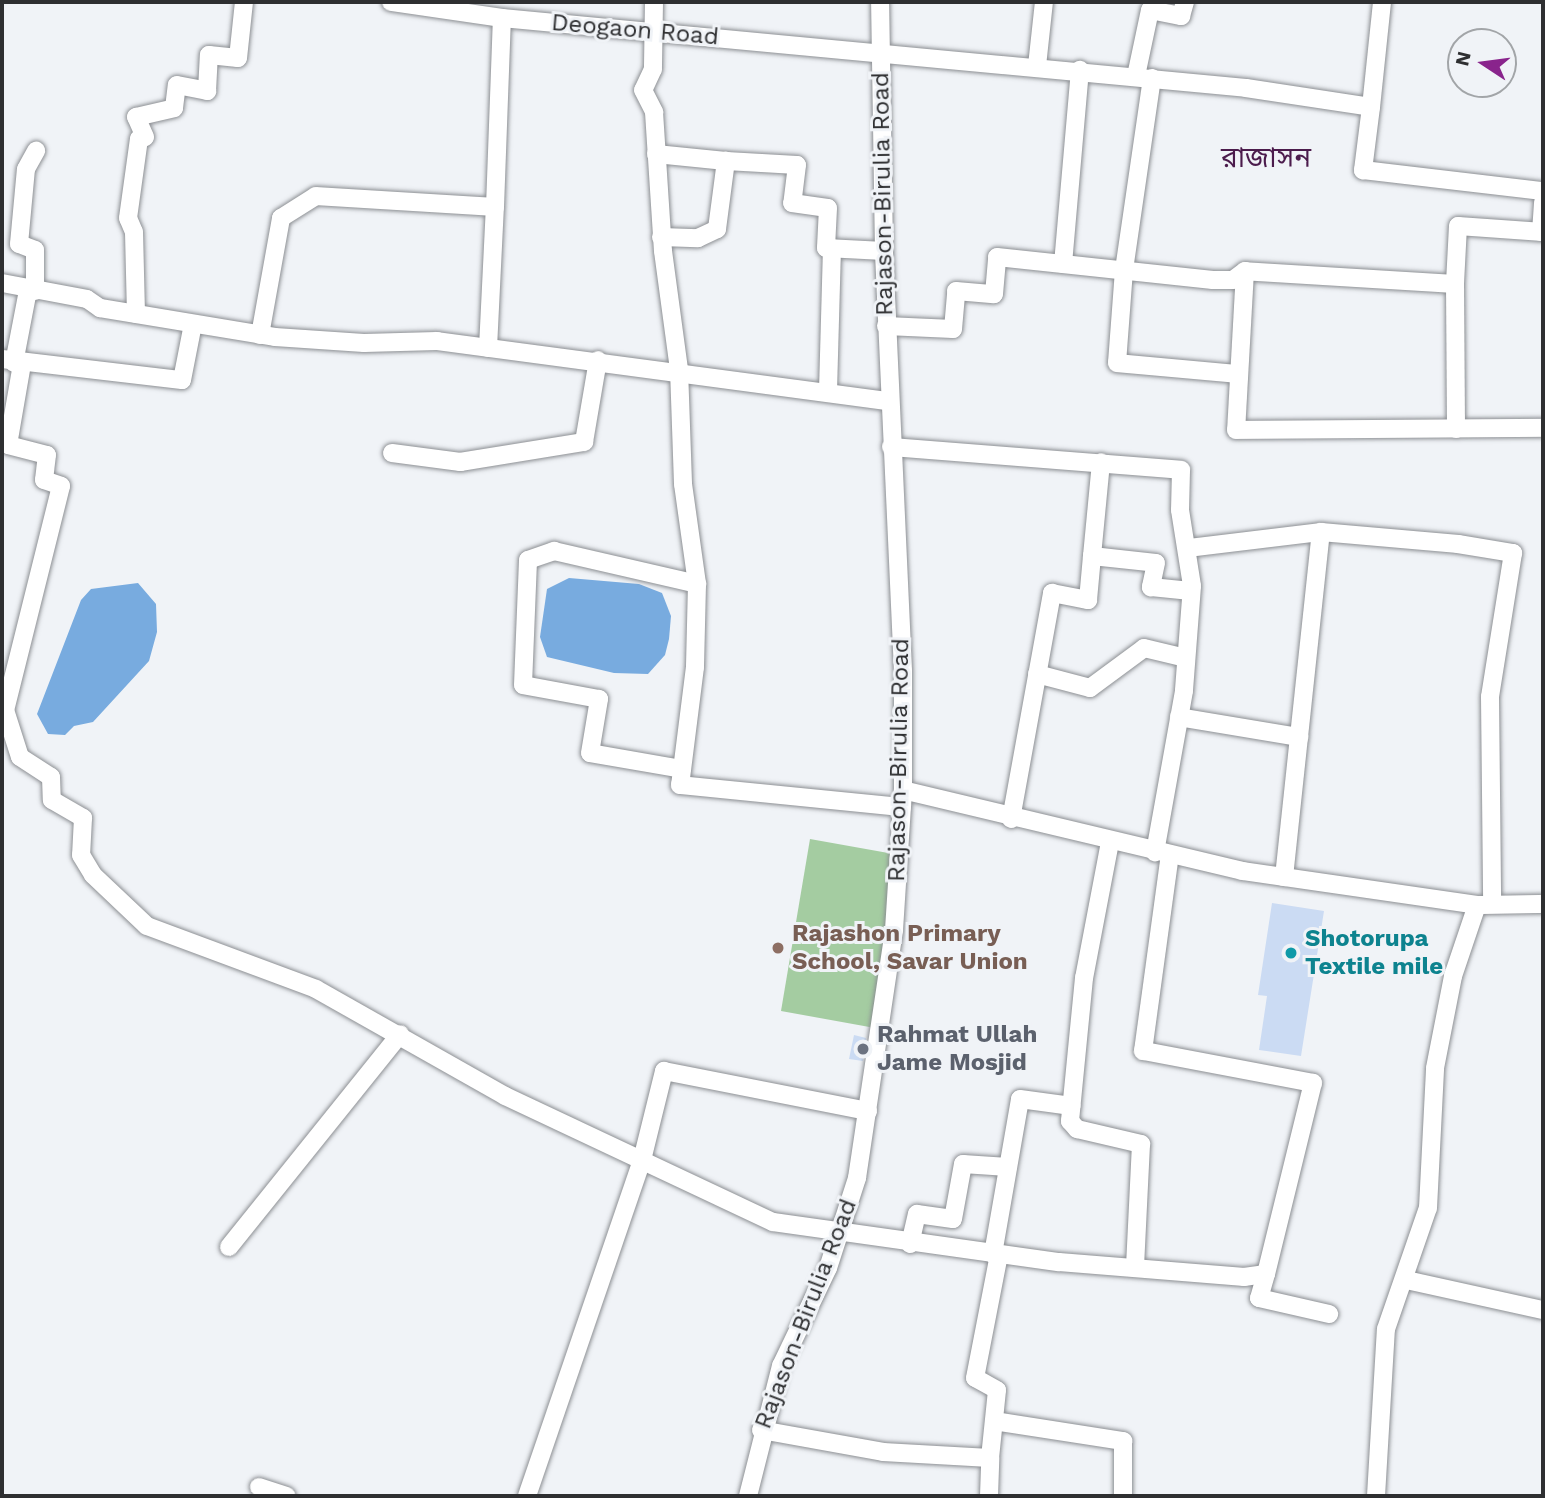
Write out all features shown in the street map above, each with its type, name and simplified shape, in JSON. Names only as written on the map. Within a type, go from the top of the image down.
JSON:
[{"type":"street","points":[[136,314],[134,232],[128,218],[139,139],[145,136],[136,117],[174,108],[177,85],[208,91],[209,55],[238,58],[244,2]]},
{"type":"street","name":"Deogaon Road","points":[[391,2],[450,7],[502,18],[652,33],[1080,70],[1371,107]]},
{"type":"street","points":[[654,2],[653,69],[643,89],[654,112],[662,237],[679,369],[683,484],[697,584],[695,667],[680,785],[903,799],[1284,877],[1485,903],[1543,904]]},
{"type":"street","name":"Rajason-Birulia Road","points":[[748,1496],[761,1430],[781,1366],[828,1268],[857,1178],[894,930],[903,799],[886,326],[880,2]]},
{"type":"street","points":[[1037,66],[1044,2]]},
{"type":"street","points":[[1185,2],[1181,16],[1150,10],[1117,363],[1239,374]]},
{"type":"street","points":[[1382,2],[1363,170],[1543,191]]},
{"type":"street","points":[[488,348],[502,18]]},
{"type":"street","points":[[1063,264],[1080,70]]},
{"type":"street","points":[[36,151],[26,169],[19,244],[34,250],[32,290],[12,362],[8,445],[47,455],[44,480],[61,486],[5,710],[20,757],[51,777],[52,800],[83,818],[81,855],[93,875],[147,926],[282,973],[400,1034],[505,1096],[773,1222],[838,1234],[996,1254],[1135,1268],[1266,1274]]},
{"type":"street","points":[[656,154],[797,164],[792,203],[828,208],[825,248],[884,251]]},
{"type":"street","points":[[662,237],[698,238],[717,229],[726,161]]},
{"type":"street","points":[[260,335],[281,218],[316,196],[495,207]]},
{"type":"street","points":[[1456,429],[1455,284],[1458,226],[1542,232],[1543,202]]},
{"type":"street","points":[[828,391],[832,248]]},
{"type":"street","points":[[886,326],[953,329],[956,291],[994,293],[997,257],[1213,280],[1233,280],[1245,271],[1455,284]]},
{"type":"street","points":[[1245,271],[1236,430],[1543,428]]},
{"type":"street","points":[[2,283],[87,299],[100,308],[260,335],[488,348],[679,369],[889,401]]},
{"type":"street","points":[[12,362],[182,380],[193,324]]},
{"type":"street","points":[[392,453],[460,462],[583,442],[598,360]]},
{"type":"street","points":[[891,447],[1181,470],[1180,510],[1188,548],[1191,591],[1143,1051],[1313,1083],[1259,1297],[1329,1314]]},
{"type":"street","points":[[1011,819],[1052,593],[1088,600],[1101,462]]},
{"type":"street","points":[[1188,548],[1321,532],[1513,553],[1490,697],[1485,903],[1453,976],[1438,1055],[1428,1208],[1406,1280],[1386,1329],[1376,1496]]},
{"type":"street","points":[[1284,877],[1321,532]]},
{"type":"street","points":[[682,769],[590,753],[599,699],[523,685],[528,560],[554,551],[697,584]]},
{"type":"street","points":[[1092,556],[1156,563],[1151,587],[1191,591]]},
{"type":"street","points":[[1037,674],[1090,688],[1144,648],[1186,658]]},
{"type":"street","points":[[1179,718],[1299,737]]},
{"type":"street","points":[[1110,842],[1084,978],[1070,1121],[1077,1129],[1141,1144],[1135,1268]]},
{"type":"street","points":[[229,1247],[400,1034]]},
{"type":"street","points":[[527,1496],[642,1160],[664,1071],[868,1111]]},
{"type":"street","points":[[989,1496],[997,1390],[975,1378],[1020,1099],[1072,1106]]},
{"type":"street","points":[[910,1244],[917,1214],[953,1219],[963,1164],[1008,1167]]},
{"type":"street","points":[[1406,1280],[1543,1310]]},
{"type":"street","points":[[994,1421],[1123,1441],[1123,1496]]},
{"type":"street","points":[[761,1430],[883,1452],[990,1458]]},
{"type":"street","points":[[259,1487],[287,1496]]},
{"type":"green space","points":[[810,839],[905,856],[875,1028],[781,1011]]},
{"type":"water","points":[[569,578],[639,584],[662,593],[671,616],[669,639],[665,655],[648,674],[614,673],[547,657],[540,637],[547,589]]},
{"type":"water","points":[[138,583],[156,604],[157,632],[149,661],[93,722],[74,726],[65,735],[48,734],[37,714],[81,600],[91,589]]},
{"type":"building","name":"Shotorupa Textile mile","points":[[1272,903],[1324,911],[1301,1056],[1259,1050],[1267,996],[1258,995]]},
{"type":"building","points":[[854,1035],[866,1038],[863,1061],[849,1059]]},
{"type":"place","name":"Rajashon Primary School, Savar Union","points":[[778,948]]},
{"type":"place","name":"Shotorupa Textile mile","points":[[1291,953]]},
{"type":"place","name":"Rahmat Ullah Jame Mosjid","points":[[863,1049]]},
{"type":"district","name":"রাজাসন","points":[[1266,158]]}]
